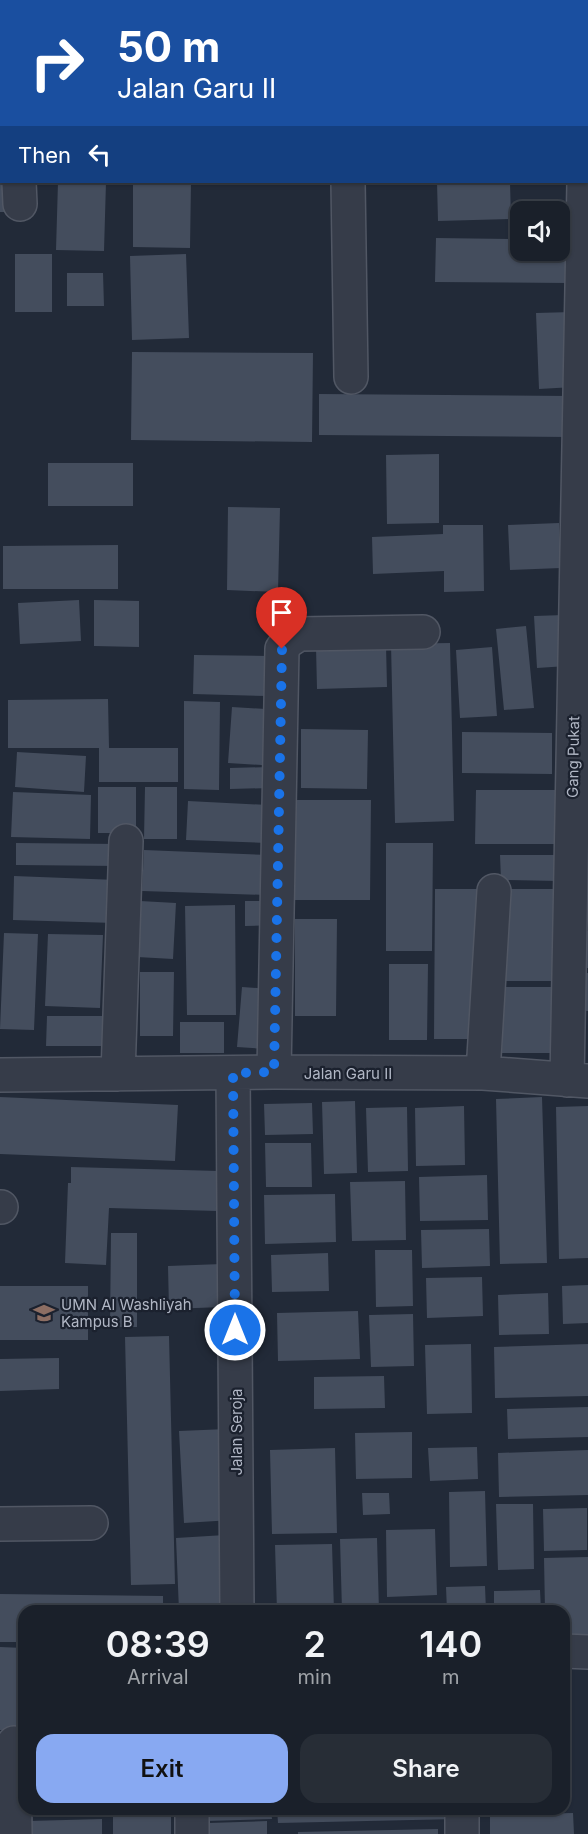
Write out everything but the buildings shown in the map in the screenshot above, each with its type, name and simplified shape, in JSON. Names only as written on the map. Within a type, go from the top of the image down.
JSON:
[{"type":"street","points":[[348,183],[351,377]]},
{"type":"street","name":"Gang Pukat","points":[[578,1080],[584,183]]},
{"type":"street","points":[[274,1072],[282,649],[298,634],[423,632]]},
{"type":"street","points":[[118,1074],[126,841]]},
{"type":"street","points":[[483,1073],[494,891]]},
{"type":"street","name":"Jalan Garu II","points":[[0,1075],[274,1072],[483,1073],[578,1080]]},
{"type":"street","name":"Jalan Seroja","points":[[233,1073],[237,1605]]},
{"type":"street","points":[[0,1524],[91,1523]]},
{"type":"street","points":[[570,1651],[588,1652]]},
{"type":"street","points":[[14,1743],[15,1834]]},
{"type":"street","points":[[192,1815],[192,1834]]},
{"type":"street","points":[[462,1815],[462,1834]]},
{"type":"place","name":"UMN Al Washliyah Kampus B","points":[[44,1313]]},
{"type":"route","points":[[235,1330],[233,1073],[274,1072],[282,649]]}]
